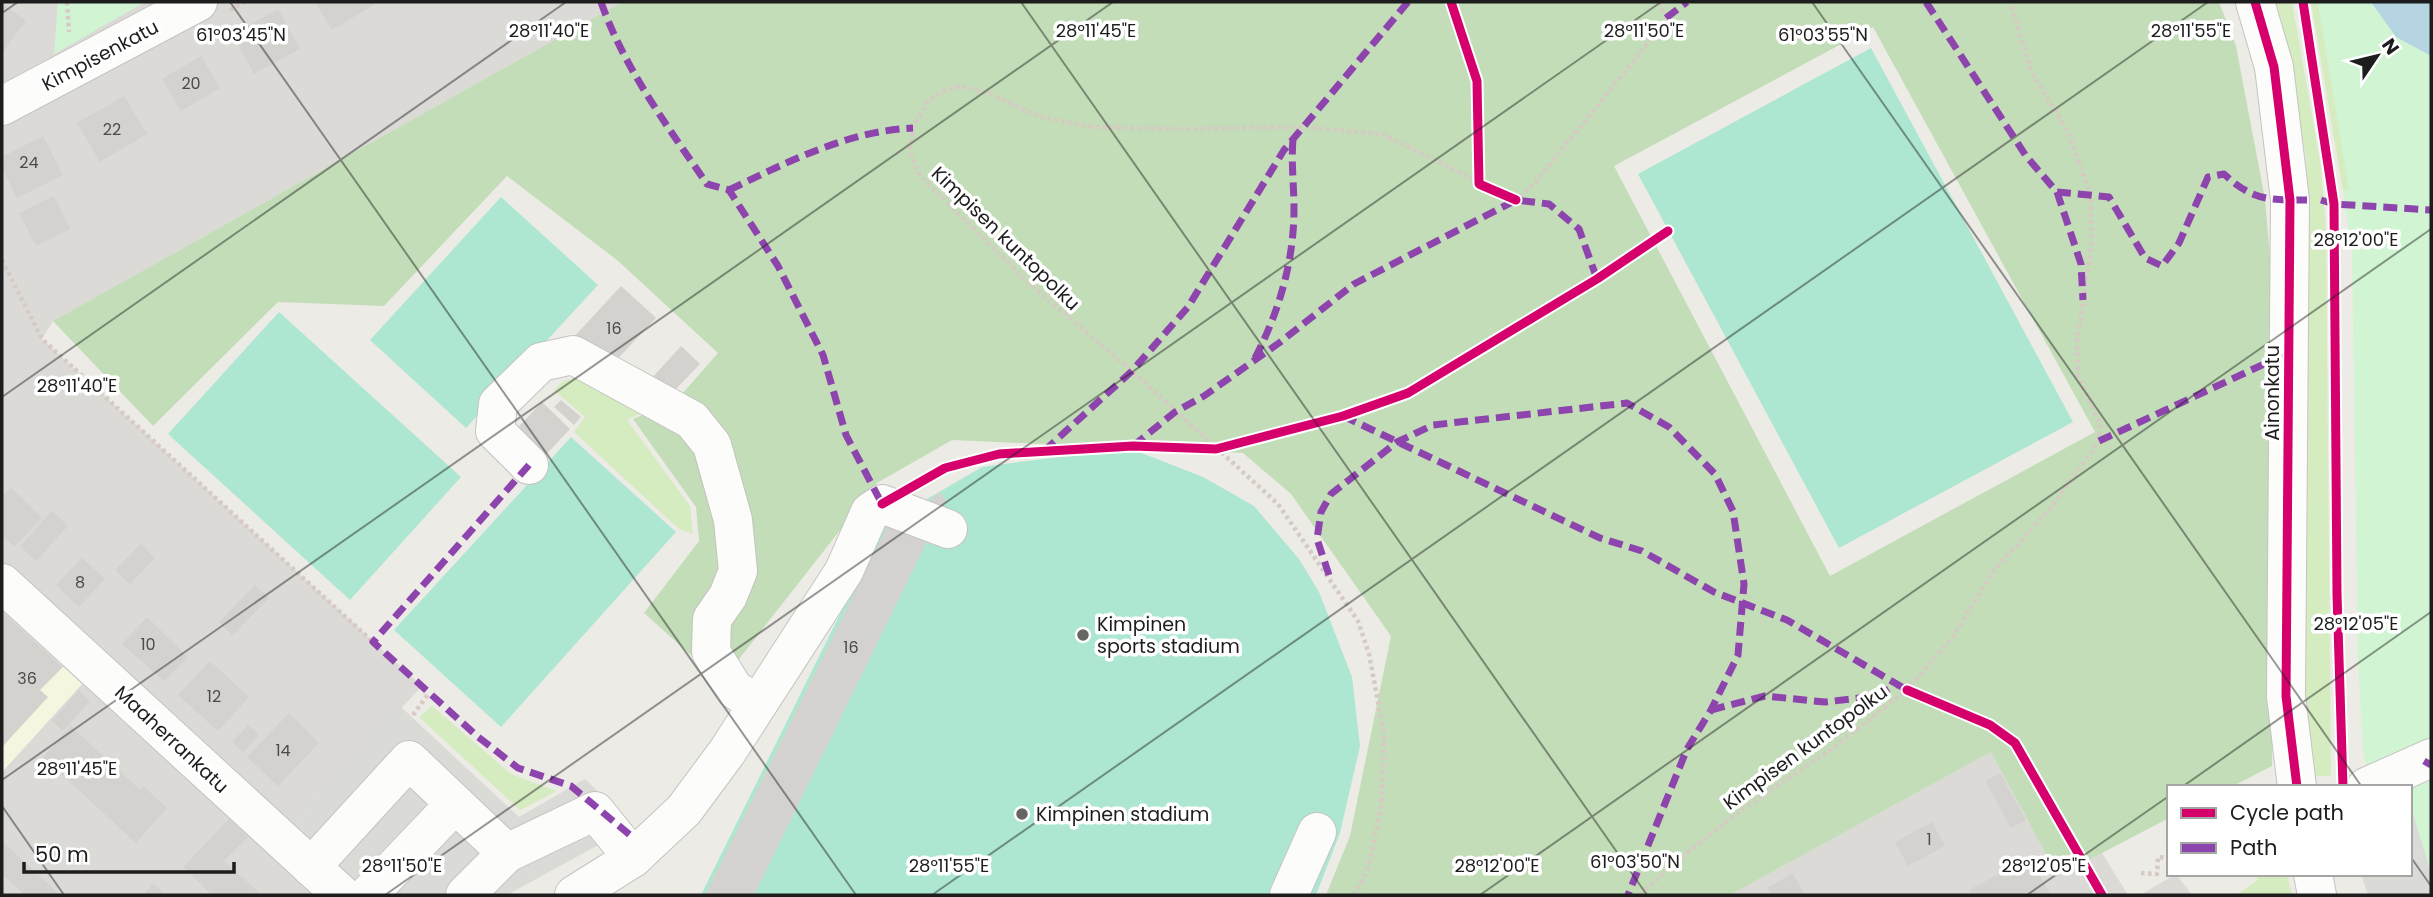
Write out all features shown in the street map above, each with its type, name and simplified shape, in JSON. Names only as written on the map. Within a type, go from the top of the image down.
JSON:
[{"type":"street","name":"Kimpisenkatu","points":[[2,106],[198,2]]},
{"type":"street","name":"Ainonkatu","points":[[2255,2],[2274,67],[2290,200],[2286,696],[2297,785]]},
{"type":"street","points":[[529,465],[495,431],[498,404],[541,362],[573,355],[692,420],[712,445],[733,520],[738,571],[728,596],[712,619],[711,652],[734,690],[757,704]]},
{"type":"street","points":[[574,895],[633,858],[684,810],[726,752],[844,571],[870,512],[882,504],[948,529]]},
{"type":"street","name":"Maaherrankatu","points":[[2,583],[342,895]]},
{"type":"street","points":[[2370,785],[2431,758]]},
{"type":"street","points":[[311,867],[408,760],[507,853]]},
{"type":"street","points":[[368,895],[455,804]]},
{"type":"street","points":[[466,895],[507,853],[595,810],[633,858]]},
{"type":"street","points":[[1289,895],[1317,832]]},
{"type":"street","points":[[2312,876],[2317,895]]},
{"type":"path","points":[[67,2],[70,39]]},
{"type":"path","points":[[1479,179],[1516,201],[1534,184],[1664,23],[1666,18],[1658,2]]},
{"type":"path","points":[[2,260],[42,339],[373,642]]},
{"type":"path","points":[[1202,449],[1229,446]]},
{"type":"path","points":[[1907,690],[1919,695]]},
{"type":"path","points":[[413,715],[429,693]]},
{"type":"path","points":[[2130,881],[2141,873],[2157,874],[2158,857],[2167,858]]},
{"type":"shaded area","points":[[2,2],[622,2],[53,321],[42,339],[422,686],[295,822],[375,895],[2,895],[2,772],[82,684],[2,611]]},
{"type":"shaded area","points":[[2,611],[82,684],[2,772]]},
{"type":"shaded area","points":[[401,707],[519,817],[585,779],[633,826],[507,895],[375,895],[295,822]]},
{"type":"shaded area","points":[[1991,752],[2058,875],[2102,853],[2128,895],[1730,895]]},
{"type":"shaded area","points":[[2412,810],[2431,874],[2431,895],[2368,895],[2362,876],[2412,876]]},
{"type":"shaded area","points":[[2173,876],[2178,876],[2192,895],[2140,895]]},
{"type":"green space","points":[[58,2],[145,2],[54,54]]},
{"type":"green space","points":[[622,2],[2219,2],[2236,46],[2265,199],[2277,341],[2272,766],[2235,785],[2167,785],[2167,819],[2058,876],[1991,752],[1730,895],[1326,895],[1350,836],[1391,636],[1291,494],[1243,453],[952,440],[877,483],[721,682],[644,613],[699,541],[696,507],[633,419],[675,402],[718,353],[617,260],[507,176],[384,306],[278,302],[153,426],[53,321]],"holes":[[[1873,27],[2095,432],[1830,576],[1614,166]]]},
{"type":"green space","points":[[2275,2],[2292,2],[2321,167],[2326,230],[2331,776],[2310,776],[2303,642],[2309,226],[2306,157]]},
{"type":"green space","points":[[2311,2],[2318,2],[2350,190],[2343,191]]},
{"type":"green space","points":[[2318,2],[2371,2],[2397,37],[2431,56],[2431,874],[2412,810],[2412,785],[2371,785],[2363,751],[2358,661],[2352,249],[2343,191],[2349,190]]},
{"type":"green space","points":[[1871,48],[2073,422],[1839,548],[1638,174]]},
{"type":"green space","points":[[501,197],[598,285],[466,428],[370,340]]},
{"type":"green space","points":[[279,312],[461,477],[350,600],[168,434]]},
{"type":"green space","points":[[575,378],[652,408],[627,420],[690,506],[693,534],[679,529],[574,432],[585,417],[554,390],[563,381]]},
{"type":"green space","points":[[571,437],[676,532],[501,727],[394,630]]},
{"type":"green space","name":"Kimpinen sports stadium","points":[[1139,452],[1203,477],[1254,506],[1299,559],[1319,592],[1352,677],[1360,746],[1340,833],[1316,895],[701,895],[890,513],[915,506],[982,467],[1058,457]]},
{"type":"green space","points":[[432,706],[511,774],[557,791],[520,810],[419,717]]},
{"type":"green space","points":[[2255,876],[2287,876],[2292,895],[2236,895],[2258,880]]},
{"type":"water","points":[[2371,2],[2431,2],[2431,56],[2396,37]]},
{"type":"building","points":[[315,2],[374,2],[375,4],[332,30]]},
{"type":"building","points":[[2,3],[26,21],[2,53]]},
{"type":"building","points":[[278,9],[300,49],[254,74],[232,34]]},
{"type":"building","points":[[201,56],[220,88],[181,111],[162,79]]},
{"type":"building","points":[[124,96],[147,134],[100,162],[77,123]]},
{"type":"building","points":[[43,136],[63,175],[17,198],[2,168],[2,157]]},
{"type":"building","points":[[54,196],[70,229],[36,246],[19,213]]},
{"type":"building","points":[[621,286],[656,318],[607,370],[573,338]]},
{"type":"building","points":[[681,346],[700,364],[669,396],[651,379]]},
{"type":"building","points":[[561,400],[581,417],[574,425],[554,407]]},
{"type":"building","points":[[542,402],[570,429],[537,464],[509,437]]},
{"type":"building","points":[[11,487],[42,518],[14,547],[2,535],[2,497]]},
{"type":"building","points":[[940,492],[947,502],[937,510],[930,500]]},
{"type":"building","points":[[52,511],[68,526],[36,561],[20,546]]},
{"type":"building","points":[[892,517],[931,533],[754,895],[705,895]]},
{"type":"building","points":[[141,544],[155,558],[130,584],[115,570]]},
{"type":"building","points":[[82,558],[105,579],[79,607],[56,585]]},
{"type":"building","points":[[255,585],[269,598],[232,636],[219,622]]},
{"type":"building","points":[[2,611],[63,667],[40,690],[48,697],[2,747]]},
{"type":"building","points":[[147,617],[188,657],[164,681],[122,644]]},
{"type":"building","points":[[210,661],[249,697],[218,731],[178,695]]},
{"type":"building","points":[[79,690],[90,701],[63,731],[52,721]]},
{"type":"building","points":[[289,713],[319,743],[278,786],[247,757]]},
{"type":"building","points":[[248,725],[259,735],[243,753],[232,742]]},
{"type":"building","points":[[71,726],[140,790],[143,786],[167,808],[136,843],[43,757]]},
{"type":"building","points":[[2000,773],[2026,820],[2011,828],[1985,781]]},
{"type":"building","points":[[229,819],[248,837],[224,861],[262,895],[212,895],[183,867]]},
{"type":"building","points":[[1932,822],[1945,846],[1908,866],[1895,842]]},
{"type":"building","points":[[2,841],[60,895],[25,895],[2,874]]},
{"type":"building","points":[[2030,857],[2050,894],[1972,895],[1969,890]]},
{"type":"building","points":[[1793,873],[1805,895],[1771,895],[1767,888]]},
{"type":"building","points":[[153,884],[166,895],[143,895]]},
{"type":"marked path","points":[[601,2],[634,74],[662,119],[707,184],[729,190],[778,266],[823,355],[846,435],[882,504]]},
{"type":"marked path","points":[[1044,451],[1132,371],[1188,307],[1284,150],[1408,2]]},
{"type":"marked path","points":[[1666,18],[1687,2]]},
{"type":"marked path","points":[[1926,2],[2026,156],[2057,192],[2109,197],[2145,258],[2162,266],[2179,243],[2208,177],[2224,174],[2234,183],[2262,197],[2307,200]]},
{"type":"marked path","points":[[729,190],[796,159],[841,142],[889,130],[913,128]]},
{"type":"marked path","points":[[1255,358],[1278,304],[1288,267],[1294,209],[1293,139]]},
{"type":"marked path","points":[[2057,192],[2081,264],[2083,300]]},
{"type":"marked path","points":[[1133,446],[1175,412],[1204,396],[1279,343],[1354,284],[1516,200],[1549,204],[1579,229],[1597,279]]},
{"type":"marked path","points":[[2321,200],[2334,204],[2431,210]]},
{"type":"marked path","points":[[2099,441],[2290,352]]},
{"type":"marked path","points":[[1329,575],[1317,539],[1321,512],[1331,494],[1397,442],[1433,425],[1627,403],[1669,427],[1715,474],[1733,511],[1744,584],[1738,655],[1711,710],[1687,749],[1628,895]]},
{"type":"marked path","points":[[1343,416],[1600,538],[1642,551],[1714,592],[1787,620],[1907,690]]},
{"type":"marked path","points":[[529,465],[373,642],[477,736],[518,768],[571,786],[630,835]]},
{"type":"marked path","points":[[1711,710],[1765,696],[1825,702],[1877,696],[1897,684]]},
{"type":"marked path","points":[[2424,761],[2431,765]]},
{"type":"cycle path","points":[[1451,2],[1477,81],[1479,184],[1516,200]]},
{"type":"cycle path","points":[[2255,2],[2274,67],[2290,200],[2286,696],[2297,785]]},
{"type":"cycle path","points":[[2303,2],[2334,204],[2337,594],[2343,785]]},
{"type":"cycle path","points":[[882,504],[945,468],[999,454],[1133,446],[1216,449],[1343,416],[1408,393],[1597,279],[1668,231]]},
{"type":"cycle path","points":[[1907,690],[1990,725],[2015,743],[2102,895]]},
{"type":"place","name":"Kimpinen sports stadium","points":[[1083,635]]},
{"type":"place","name":"Kimpinen stadium","points":[[1022,814]]}]
